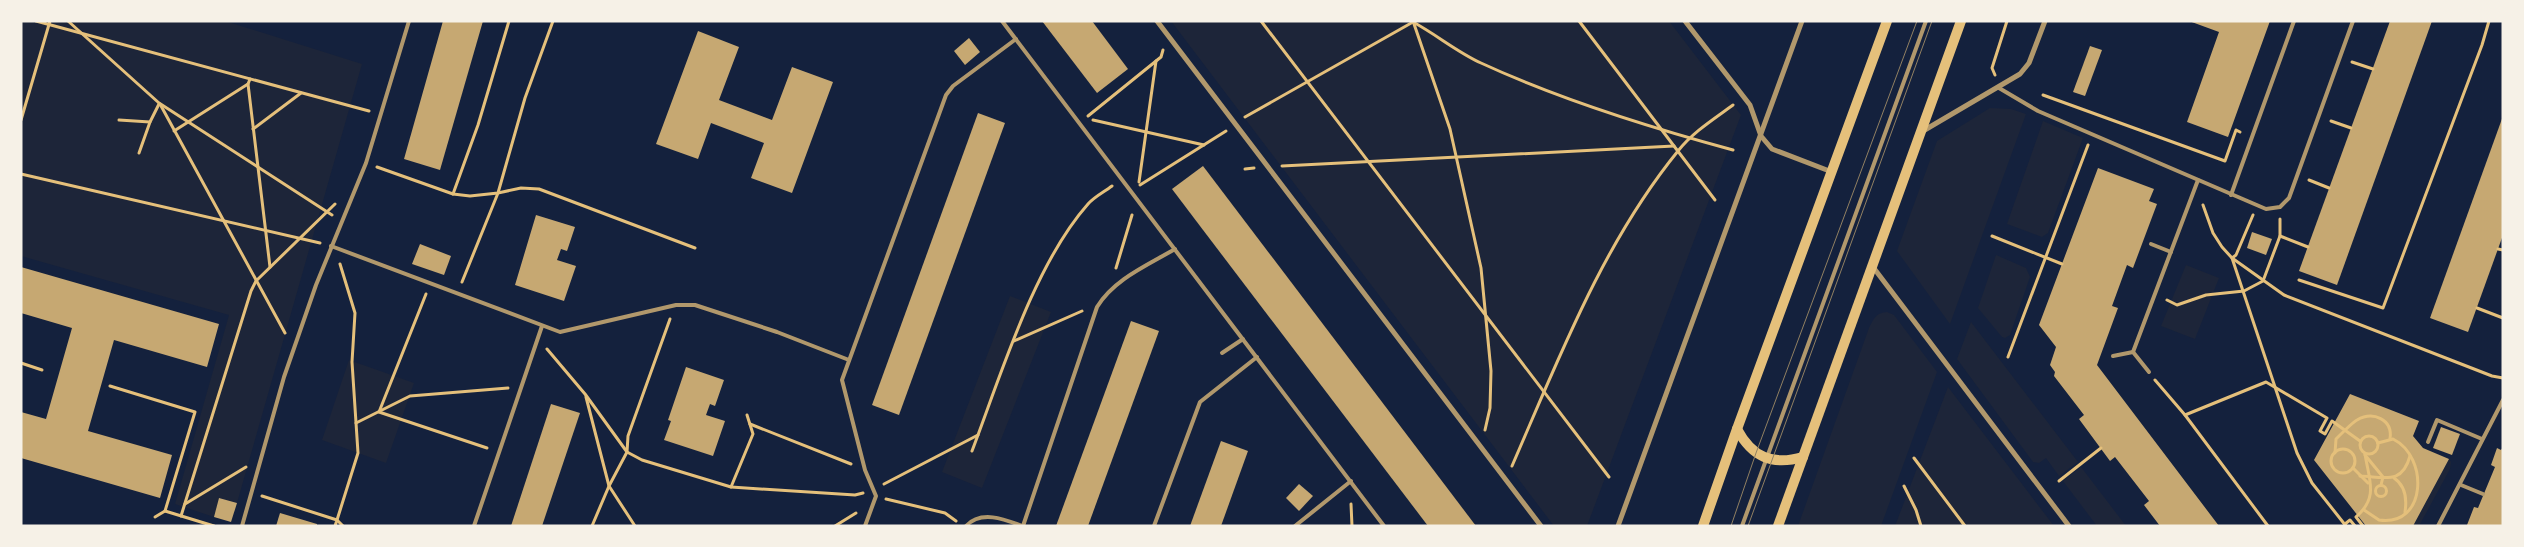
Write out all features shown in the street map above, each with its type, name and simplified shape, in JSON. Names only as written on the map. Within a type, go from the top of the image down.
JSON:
[{"type":"main road","points":[[1703,526],[1737,428],[1833,173],[1887,21]]},
{"type":"main road","points":[[1778,526],[1961,21]]},
{"type":"main road","points":[[1737,428],[1744,442],[1756,453],[1767,458],[1788,461],[1803,457]]},
{"type":"street","points":[[1157,21],[1540,526]]},
{"type":"street","points":[[1686,21],[1750,105],[1761,136],[1772,149],[1833,173]]},
{"type":"street","points":[[1618,526],[1802,21]]},
{"type":"street","points":[[1921,133],[2020,74],[2029,63],[2045,21]]},
{"type":"street","points":[[1873,267],[2069,526]]},
{"type":"lane","points":[[242,526],[294,349],[331,246],[366,163],[409,21]]},
{"type":"lane","points":[[1002,21],[1384,526]]},
{"type":"lane","points":[[1742,526],[1926,21]]},
{"type":"lane","points":[[2231,195],[2294,21]]},
{"type":"lane","points":[[1999,88],[2038,111],[2231,195],[2266,209],[2280,207],[2289,198],[2353,21]]},
{"type":"lane","points":[[865,526],[876,496],[865,470],[842,380],[946,95],[953,86],[1016,39]]},
{"type":"lane","points":[[2133,352],[2198,180]]},
{"type":"lane","points":[[2151,244],[2170,252]]},
{"type":"lane","points":[[331,246],[560,332],[676,305],[695,305],[777,332],[849,360]]},
{"type":"lane","points":[[964,526],[978,520],[996,516],[1022,526],[1097,308],[1116,286],[1175,249]]},
{"type":"lane","points":[[474,526],[542,326]]},
{"type":"lane","points":[[1222,353],[1243,339]]},
{"type":"lane","points":[[2113,356],[2133,352]]},
{"type":"lane","points":[[2133,352],[2149,372]]},
{"type":"lane","points":[[1154,526],[1200,402],[1257,357]]},
{"type":"lane","points":[[2438,526],[2461,485],[2482,439],[2503,400]]},
{"type":"lane","points":[[2428,442],[2437,420],[2482,439]]},
{"type":"lane","points":[[1295,526],[1351,481]]},
{"type":"lane","points":[[2461,485],[2483,494]]},
{"type":"path","points":[[36,21],[381,114]]},
{"type":"path","points":[[68,21],[80,34],[159,103],[341,221]]},
{"type":"path","points":[[453,194],[478,125],[509,21]]},
{"type":"path","points":[[458,294],[498,193],[525,98],[553,21]]},
{"type":"path","points":[[1261,21],[1609,477]]},
{"type":"path","points":[[1139,186],[1205,145],[1235,123],[1414,21]]},
{"type":"path","points":[[1414,21],[1457,50],[1504,73],[1570,100],[1733,150]]},
{"type":"path","points":[[1414,21],[1439,95],[1457,158],[1480,268],[1486,315],[1490,388],[1490,408],[1481,447]]},
{"type":"path","points":[[1579,21],[1714,200]]},
{"type":"path","points":[[1994,74],[1992,68],[2007,21]]},
{"type":"path","points":[[2299,280],[2383,308],[2482,45],[2489,21]]},
{"type":"path","points":[[21,120],[49,23]]},
{"type":"path","points":[[1161,57],[1085,118],[1205,145]]},
{"type":"path","points":[[2340,57],[2373,69]]},
{"type":"path","points":[[1116,286],[1114,273],[1137,199],[1156,61]]},
{"type":"path","points":[[250,78],[248,84],[270,267]]},
{"type":"path","points":[[174,131],[248,84]]},
{"type":"path","points":[[253,130],[301,92]]},
{"type":"path","points":[[2043,95],[2225,161],[2233,139]]},
{"type":"path","points":[[1506,479],[1544,393],[1606,263],[1640,206],[1678,151],[1690,138],[1744,97]]},
{"type":"path","points":[[140,153],[150,122],[159,103]]},
{"type":"path","points":[[159,103],[294,349]]},
{"type":"path","points":[[2319,116],[2351,128]]},
{"type":"path","points":[[119,120],[150,122]]},
{"type":"path","points":[[2008,357],[2093,134]]},
{"type":"path","points":[[1245,169],[1674,146]]},
{"type":"path","points":[[366,163],[453,194],[470,196],[521,188],[539,189],[695,248]]},
{"type":"path","points":[[21,174],[331,246],[340,264],[354,313],[352,362],[358,453],[335,526]]},
{"type":"path","points":[[2297,176],[2330,188]]},
{"type":"path","points":[[972,451],[1029,303],[1060,242],[1089,203],[1122,179]]},
{"type":"path","points":[[2198,180],[2200,199],[2213,233],[2232,258],[2263,281],[2296,301],[2492,376],[2503,378]]},
{"type":"path","points":[[181,516],[251,291],[256,281],[327,211],[356,186]]},
{"type":"path","points":[[2232,258],[2236,255],[2257,206]]},
{"type":"path","points":[[2155,294],[2177,304],[2206,295],[2244,291],[2263,281],[2280,236],[2280,207]]},
{"type":"path","points":[[1992,236],[2062,264]]},
{"type":"path","points":[[2280,236],[2308,246]]},
{"type":"path","points":[[2498,248],[2503,250]]},
{"type":"path","points":[[2232,258],[2274,386],[2306,474],[2345,525],[2350,520],[2355,526]]},
{"type":"path","points":[[378,412],[430,284]]},
{"type":"path","points":[[592,526],[609,486],[627,452],[628,436],[676,305]]},
{"type":"path","points":[[1014,341],[1081,311],[1097,308]]},
{"type":"path","points":[[2477,308],[2503,318]]},
{"type":"path","points":[[538,338],[585,394],[627,452],[642,460],[731,487],[753,434],[746,415]]},
{"type":"path","points":[[21,363],[42,370]]},
{"type":"path","points":[[2149,372],[2185,415],[2268,526]]},
{"type":"path","points":[[2185,415],[2266,382],[2328,418],[2320,431],[2325,434],[2332,421],[2360,441]]},
{"type":"path","points":[[110,386],[195,412],[165,511],[155,517]]},
{"type":"path","points":[[356,423],[410,396],[522,387]]},
{"type":"path","points":[[585,394],[609,486],[635,526]]},
{"type":"path","points":[[378,412],[499,452]]},
{"type":"path","points":[[2353,468],[2345,473],[2337,472],[2331,461],[2335,453],[2334,443],[2357,420],[2376,417],[2387,422],[2391,432],[2390,439]]},
{"type":"path","points":[[749,423],[865,470]]},
{"type":"path","points":[[2369,484],[2353,468],[2354,456],[2360,450],[2360,441],[2364,437],[2370,436],[2375,438],[2378,443]]},
{"type":"path","points":[[2364,454],[2373,453],[2378,443],[2390,439],[2402,444],[2410,455],[2419,483],[2417,497],[2405,513],[2384,521],[2370,516],[2364,510]]},
{"type":"path","points":[[2059,481],[2101,448]]},
{"type":"path","points":[[2335,453],[2347,450],[2354,456]]},
{"type":"path","points":[[2360,450],[2383,477]]},
{"type":"path","points":[[2364,454],[2371,498]]},
{"type":"path","points":[[2402,486],[2404,471],[2410,455]]},
{"type":"path","points":[[185,504],[261,458]]},
{"type":"path","points":[[1914,458],[1965,526]]},
{"type":"path","points":[[2360,476],[2394,477],[2404,471]]},
{"type":"path","points":[[2363,526],[2356,517],[2364,510],[2376,493],[2376,489],[2381,485],[2383,477]]},
{"type":"path","points":[[2394,477],[2402,486],[2406,499],[2405,513]]},
{"type":"path","points":[[2376,493],[2379,496],[2385,495],[2386,489],[2381,485]]},
{"type":"path","points":[[1904,486],[1922,526]]},
{"type":"path","points":[[252,493],[336,520],[343,526]]},
{"type":"path","points":[[876,496],[945,513],[964,526]]},
{"type":"path","points":[[1351,497],[1352,526]]},
{"type":"path","points":[[165,511],[214,526]]},
{"type":"shaded area","points":[[21,21],[225,21],[362,64],[237,503],[220,498],[214,517],[175,504],[229,315],[21,256]]},
{"type":"shaded area","points":[[1171,21],[1669,21],[1741,115],[1587,526],[1554,526]]},
{"type":"shaded area","points":[[1990,108],[2011,109],[2026,114],[1950,324],[1897,251],[1937,141]]},
{"type":"shaded area","points":[[2043,121],[2083,138],[2048,233],[2042,237],[2007,224]]},
{"type":"shaded area","points":[[1996,255],[2026,268],[2030,277],[2010,335],[2005,338],[2002,337],[1978,308]]},
{"type":"shaded area","points":[[2186,265],[2219,278],[2195,339],[2161,326]]},
{"type":"shaded area","points":[[1010,296],[1051,312],[982,488],[942,472]]},
{"type":"shaded area","points":[[1887,312],[1894,315],[1937,372],[1881,526],[1798,526],[1869,328],[1876,317]]},
{"type":"shaded area","points":[[1971,322],[2078,462],[2059,476],[2046,458],[2039,463],[2033,462],[1957,359]]},
{"type":"shaded area","points":[[349,360],[414,383],[386,463],[322,440]]},
{"type":"shaded area","points":[[1948,387],[2054,526],[1895,526]]},
{"type":"shaded area","points":[[2449,459],[2451,462],[2450,469],[2419,526],[2413,526]]},
{"type":"shaded area","points":[[2081,467],[2126,526],[2097,526],[2063,481]]},
{"type":"building","points":[[443,21],[483,21],[440,170],[404,159]]},
{"type":"building","points":[[1042,21],[1092,21],[1128,69],[1097,93]]},
{"type":"building","points":[[2189,21],[2270,21],[2228,137],[2187,122],[2219,32]]},
{"type":"building","points":[[2390,21],[2432,21],[2337,285],[2299,271]]},
{"type":"building","points":[[698,31],[739,47],[719,100],[772,120],[792,67],[833,82],[792,193],[751,178],[764,143],[711,123],[698,159],[656,144]]},
{"type":"building","points":[[969,38],[980,52],[965,65],[954,51]]},
{"type":"building","points":[[2090,46],[2102,50],[2085,96],[2073,92]]},
{"type":"building","points":[[978,113],[1005,123],[899,415],[872,405]]},
{"type":"building","points":[[2503,116],[2503,235],[2468,332],[2430,318]]},
{"type":"building","points":[[1203,166],[1476,526],[1428,526],[1200,226],[1172,189]]},
{"type":"building","points":[[2098,168],[2154,189],[2149,201],[2157,204],[2133,268],[2127,265],[2112,306],[2118,308],[2097,365],[2219,526],[2160,526],[2144,505],[2149,501],[2115,457],[2110,461],[2079,419],[2084,415],[2054,376],[2055,372],[2050,365],[2056,347],[2039,325]]},
{"type":"building","points":[[536,215],[575,227],[567,251],[561,249],[557,260],[576,266],[564,301],[515,285]]},
{"type":"building","points":[[2252,232],[2272,239],[2266,255],[2247,248]]},
{"type":"building","points":[[420,244],[451,256],[444,275],[412,264]]},
{"type":"building","points":[[21,267],[219,324],[207,367],[114,340],[88,431],[172,455],[160,498],[21,458],[21,412],[46,419],[72,328],[21,313]]},
{"type":"building","points":[[1131,321],[1159,331],[1088,526],[1056,526]]},
{"type":"building","points":[[686,367],[724,380],[715,406],[710,404],[706,415],[725,421],[713,456],[664,440],[671,421],[668,420]]},
{"type":"building","points":[[2350,394],[2419,421],[2413,436],[2423,448],[2449,459],[2413,526],[2366,526],[2314,460]]},
{"type":"building","points":[[551,404],[580,413],[542,526],[511,526]]},
{"type":"building","points":[[2441,427],[2460,434],[2452,455],[2433,448]]},
{"type":"building","points":[[1221,441],[1248,451],[1221,526],[1190,526]]},
{"type":"building","points":[[2503,447],[2503,526],[2467,525],[2474,507],[2478,508],[2495,467],[2491,465],[2497,448],[2501,450]]},
{"type":"building","points":[[1299,484],[1313,496],[1299,511],[1286,498]]},
{"type":"building","points":[[219,498],[237,503],[231,522],[214,517]]},
{"type":"building","points":[[280,513],[317,524],[317,526],[276,526]]},
{"type":"tram line","points":[[1731,526],[1756,453],[1917,21]]},
{"type":"tram line","points":[[1748,526],[1932,21]]}]
